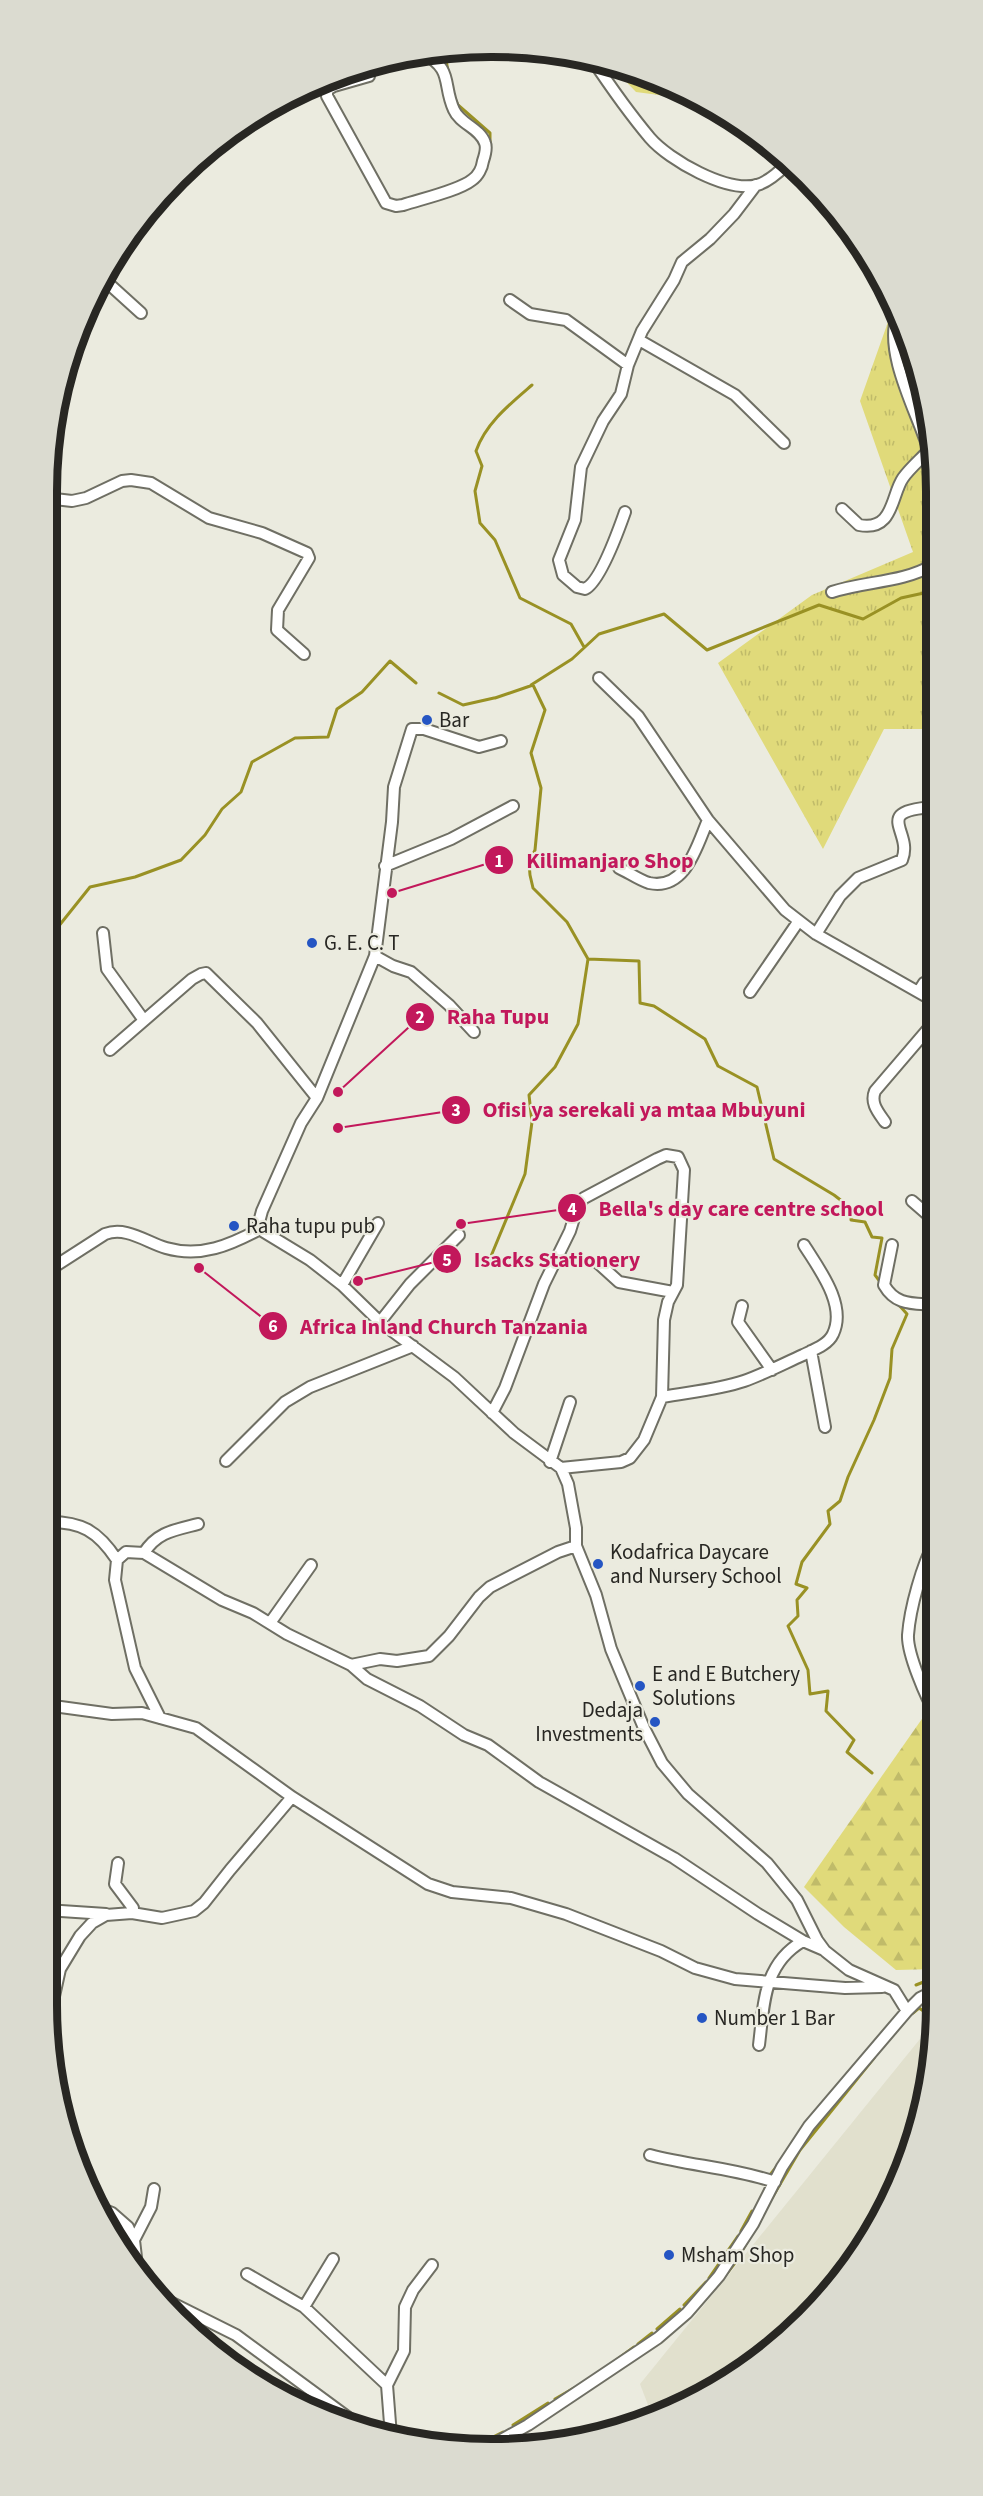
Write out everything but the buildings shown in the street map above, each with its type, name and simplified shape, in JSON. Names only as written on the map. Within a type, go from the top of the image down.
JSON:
[{"type":"street","points":[[331,88],[327,90],[327,96],[386,203],[396,206],[403,205],[473,180],[479,172],[486,152],[486,143],[481,136],[454,111],[446,75],[440,64],[435,61]]},
{"type":"street","points":[[601,71],[650,138],[663,151],[716,181],[756,185]]},
{"type":"street","points":[[342,84],[369,76]]},
{"type":"street","points":[[625,512],[599,577],[585,589],[568,580],[563,575],[559,560],[575,520],[581,467],[603,421],[621,394],[628,365],[639,340],[682,262],[710,239],[734,214],[756,185],[782,169]]},
{"type":"street","points":[[109,285],[141,313]]},
{"type":"street","points":[[510,300],[530,314],[566,320],[628,365]]},
{"type":"street","points":[[895,329],[893,338],[897,358],[921,426]]},
{"type":"street","points":[[639,340],[735,395],[784,443]]},
{"type":"street","points":[[842,509],[859,525],[869,526],[879,521],[893,507],[898,485],[903,477],[924,455]]},
{"type":"street","points":[[57,499],[72,501],[86,498],[122,481],[151,483],[209,518],[262,533],[307,553],[309,558],[278,610],[276,619],[277,630],[304,654]]},
{"type":"street","points":[[832,592],[854,585],[899,578],[926,568]]},
{"type":"street","points":[[599,678],[638,716],[708,820],[798,922],[926,996]]},
{"type":"street","points":[[492,1413],[505,1388],[530,1317],[570,1231],[578,1205],[584,1198],[666,1155],[678,1157],[684,1170],[677,1285],[665,1310],[662,1397],[644,1440],[630,1458],[621,1462],[561,1468],[550,1462],[492,1413],[454,1377],[380,1322],[342,1285],[310,1260],[260,1229],[258,1221],[301,1124],[316,1098],[375,956],[394,788],[412,729],[424,729],[479,747],[501,741]]},
{"type":"street","points":[[386,866],[451,839],[513,806]]},
{"type":"street","points":[[816,934],[840,896],[858,878],[900,861],[904,857],[898,823],[902,814],[911,809],[926,808]]},
{"type":"street","points":[[619,868],[649,883],[673,879],[683,872],[693,857],[708,820]]},
{"type":"street","points":[[750,992],[798,922]]},
{"type":"street","points":[[103,933],[107,969],[143,1019]]},
{"type":"street","points":[[375,956],[393,966],[411,972],[449,1005],[474,1032]]},
{"type":"street","points":[[110,1050],[143,1019],[192,979],[206,974],[257,1023],[316,1098]]},
{"type":"street","points":[[919,991],[926,982]]},
{"type":"street","points":[[885,1122],[876,1108],[873,1096],[875,1091],[926,1031]]},
{"type":"street","points":[[912,1201],[926,1213]]},
{"type":"street","points":[[342,1285],[378,1223]]},
{"type":"street","points":[[57,1265],[114,1230],[167,1248],[196,1251],[225,1247],[260,1229]]},
{"type":"street","points":[[380,1322],[410,1284],[459,1235]]},
{"type":"street","points":[[662,1397],[718,1388],[772,1370],[811,1351],[832,1337],[836,1316],[835,1305],[827,1281],[804,1245]]},
{"type":"street","points":[[892,1245],[884,1285],[898,1301],[926,1304]]},
{"type":"street","points":[[598,1263],[619,1282],[673,1292]]},
{"type":"street","points":[[742,1305],[738,1322],[772,1370]]},
{"type":"street","points":[[226,1461],[285,1402],[310,1387],[413,1346]]},
{"type":"street","points":[[811,1351],[825,1427]]},
{"type":"street","points":[[550,1462],[570,1402]]},
{"type":"street","points":[[561,1468],[568,1484],[576,1528],[576,1546],[596,1595],[623,1680],[662,1763],[688,1794],[767,1863],[797,1900],[817,1940],[825,1950],[849,1970],[889,1987],[898,1994],[907,2011]]},
{"type":"street","points":[[57,1522],[66,1521],[82,1525],[109,1547],[117,1560],[115,1580],[135,1668],[160,1718]]},
{"type":"street","points":[[144,1553],[151,1542],[166,1532],[198,1524]]},
{"type":"street","points":[[351,1665],[380,1659],[397,1661],[429,1656],[490,1587],[558,1552],[576,1546]]},
{"type":"street","points":[[117,1560],[126,1552],[144,1553],[222,1599],[351,1665],[367,1679],[420,1706],[464,1735],[488,1745],[539,1782],[674,1858],[734,1900],[803,1941],[825,1950]]},
{"type":"street","points":[[926,1562],[908,1637],[926,1696]]},
{"type":"street","points":[[270,1623],[311,1565]]},
{"type":"street","points":[[57,1709],[112,1714],[142,1713],[196,1728],[292,1797],[428,1884],[452,1892],[499,1896],[534,1904],[661,1951],[695,1968],[735,1979],[845,1988],[889,1987]]},
{"type":"street","points":[[57,1911],[132,1913],[162,1918],[194,1911],[204,1903],[292,1797]]},
{"type":"street","points":[[118,1863],[115,1877],[117,1889],[133,1908],[132,1913]]},
{"type":"street","points":[[57,1981],[67,1956],[92,1923],[106,1914]]},
{"type":"street","points":[[759,2045],[768,1983],[781,1957],[803,1941]]},
{"type":"street","points":[[504,2439],[528,2425],[658,2338],[687,2313],[719,2276],[753,2224],[809,2126],[907,2011],[926,1995]]},
{"type":"street","points":[[650,2155],[698,2166],[714,2166],[752,2174],[775,2182]]},
{"type":"street","points":[[134,2240],[151,2207],[154,2189]]},
{"type":"street","points":[[111,2215],[121,2220],[128,2228],[134,2240],[136,2254]]},
{"type":"street","points":[[304,2307],[333,2259]]},
{"type":"street","points":[[390,2427],[387,2385],[404,2351],[407,2300],[432,2265]]},
{"type":"street","points":[[247,2274],[304,2307],[387,2385]]},
{"type":"street","points":[[178,2305],[236,2335],[340,2412]]},
{"type":"shaded area","points":[[920,2039],[924,2042],[918,2089],[893,2171],[868,2222],[853,2246],[818,2291],[778,2331],[733,2366],[709,2381],[650,2409],[640,2384]]},
{"type":"green space","points":[[622,77],[673,97],[636,92]]},
{"type":"green space","points":[[890,318],[903,352],[918,407],[925,463],[926,729],[884,729],[823,849],[718,663],[812,595],[913,552],[860,401]]},
{"type":"green space","points":[[926,1714],[926,1969],[896,1970],[844,1927],[804,1887]]},
{"type":"waterway","points":[[446,60],[448,72]]},
{"type":"waterway","points":[[454,96],[458,105],[490,133],[490,142]]},
{"type":"waterway","points":[[532,385],[492,423],[476,451],[482,466],[475,491],[480,523],[495,540],[520,598],[571,624],[584,647]]},
{"type":"waterway","points":[[531,685],[572,659],[599,634],[664,614],[707,650],[819,605],[863,619],[901,598],[926,593]]},
{"type":"waterway","points":[[57,928],[90,887],[135,877],[181,860],[205,835],[222,809],[241,792],[252,762],[295,738],[328,737],[337,709],[362,692],[390,661],[416,683]]},
{"type":"waterway","points":[[495,698],[533,685],[545,710],[531,753],[541,788],[535,850],[529,863],[533,888],[567,922],[588,959],[639,961],[640,1003],[654,1006],[705,1039],[718,1066],[757,1087],[774,1159],[834,1195],[851,1208],[851,1220],[865,1222],[872,1237],[882,1238],[875,1275],[881,1283]]},
{"type":"waterway","points":[[439,693],[463,705],[494,698]]},
{"type":"waterway","points":[[489,1261],[525,1174],[532,1122],[529,1095],[555,1067],[578,1024],[588,959]]},
{"type":"waterway","points":[[872,1773],[847,1752],[854,1740],[826,1711],[828,1691],[810,1694],[808,1670],[788,1626],[798,1616],[797,1600],[807,1588],[796,1584],[802,1562],[830,1524],[828,1511],[840,1501],[890,1378],[892,1349],[907,1314],[898,1304]]},
{"type":"waterway","points":[[916,1985],[926,1981]]},
{"type":"waterway","points":[[924,2012],[926,2001]]},
{"type":"waterway","points":[[913,2013],[919,2008],[926,2013]]},
{"type":"waterway","points":[[772,2198],[800,2150],[874,2058]]},
{"type":"waterway","points":[[769,2176],[778,2165]]},
{"type":"waterway","points":[[741,2231],[752,2211]]},
{"type":"waterway","points":[[724,2277],[753,2232]]},
{"type":"waterway","points":[[709,2278],[738,2236]]},
{"type":"waterway","points":[[684,2305],[706,2282]]},
{"type":"waterway","points":[[657,2329],[680,2309]]},
{"type":"waterway","points":[[638,2344],[652,2333]]},
{"type":"waterway","points":[[615,2361],[634,2347]]},
{"type":"waterway","points":[[555,2399],[574,2388]]},
{"type":"waterway","points":[[513,2425],[548,2403]]},
{"type":"waterway","points":[[489,2439],[503,2432]]},
{"type":"place","name":"Bar","points":[[427,720]]},
{"type":"place","name":"Kilimanjaro Shop","points":[[392,893]]},
{"type":"place","name":"G. E. C. T","points":[[312,943]]},
{"type":"place","name":"Raha Tupu","points":[[338,1092]]},
{"type":"place","name":"Ofisi ya serekali ya mtaa Mbuyuni","points":[[338,1128]]},
{"type":"place","name":"Bella's day care centre school","points":[[461,1224]]},
{"type":"place","name":"Raha tupu pub","points":[[234,1226]]},
{"type":"place","name":"Africa Inland Church Tanzania","points":[[199,1268]]},
{"type":"place","name":"Isacks Stationery","points":[[358,1281]]},
{"type":"place","name":"Kodafrica Daycare and Nursery School","points":[[598,1564]]},
{"type":"place","name":"E and E Butchery Solutions","points":[[640,1686]]},
{"type":"place","name":"Dedaja Investments","points":[[655,1722]]},
{"type":"place","name":"Number 1 Bar","points":[[702,2018]]},
{"type":"place","name":"Msham Shop","points":[[669,2255]]}]
